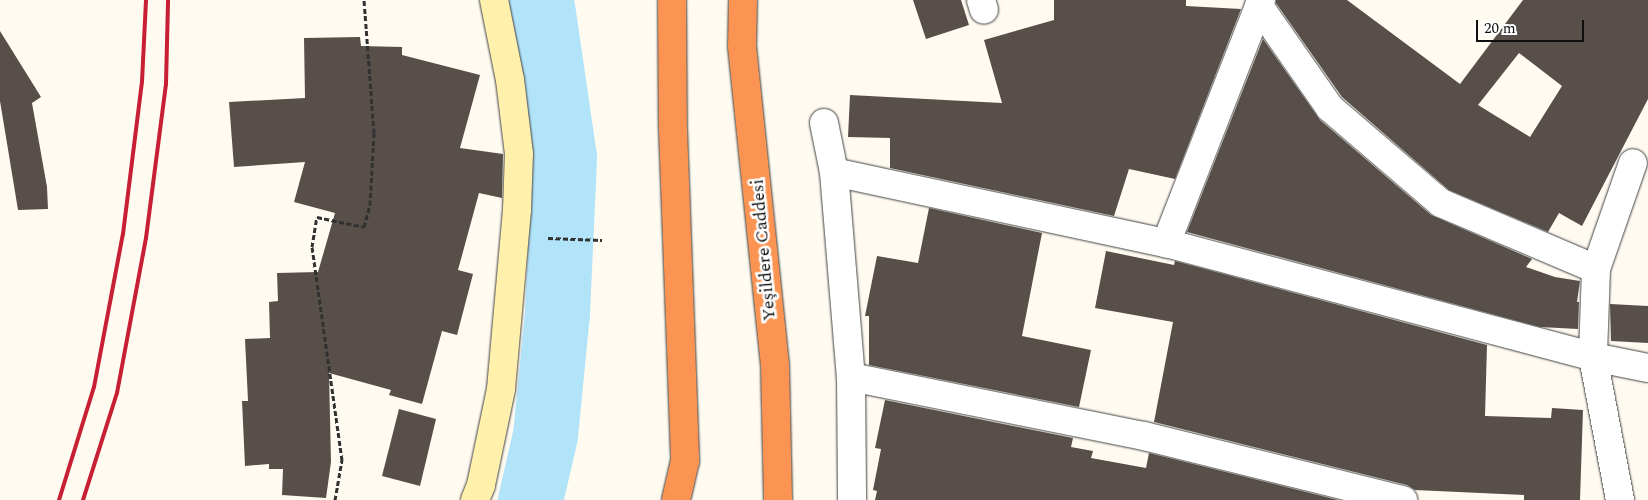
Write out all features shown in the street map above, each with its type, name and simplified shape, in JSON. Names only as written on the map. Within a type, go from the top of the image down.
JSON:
[{"type":"highway","points":[[659,0],[673,129]]},
{"type":"highway","points":[[672,0],[673,129],[685,461],[676,500]]},
{"type":"highway","name":"Yeşildere Caddesi","points":[[743,0],[742,46],[775,366],[778,500]]},
{"type":"highway","points":[[742,46],[749,0]]},
{"type":"highway","points":[[662,500],[685,461]]},
{"type":"street","points":[[475,500],[481,485],[502,389],[519,164],[510,80],[494,0]]},
{"type":"street","points":[[1166,243],[1260,3]]},
{"type":"street","points":[[1260,3],[1330,108],[1441,203],[1596,269]]},
{"type":"street","points":[[824,123],[834,172],[851,377],[852,500]]},
{"type":"street","points":[[1622,499],[1593,357],[1596,269],[1643,160]]},
{"type":"street","points":[[834,172],[1166,243],[1593,357],[1648,368]]},
{"type":"street","points":[[851,377],[1144,436],[1402,500]]},
{"type":"path","points":[[335,500],[342,460],[312,247],[318,217],[364,227],[370,206],[374,133],[364,0]]},
{"type":"path","points":[[545,238],[602,240]]},
{"type":"building","points":[[913,0],[961,0],[969,25],[926,39]]},
{"type":"building","points":[[1054,0],[1186,0],[1186,6],[1241,9],[1175,179],[1129,169],[1114,216],[890,168],[890,138],[848,137],[850,95],[1002,103],[984,40],[1054,20]]},
{"type":"building","points":[[1276,0],[1347,0],[1460,84],[1523,0],[1648,0],[1648,99],[1582,226],[1559,213],[1548,232],[1449,190],[1342,97],[1276,3]],"holes":[[[1519,53],[1562,86],[1530,137],[1478,105]]]},
{"type":"building","points":[[0,31],[41,97],[32,103],[47,187],[48,209],[18,210],[0,101]]},
{"type":"building","points":[[360,37],[361,46],[402,47],[402,55],[480,75],[460,148],[503,154],[502,198],[479,193],[458,270],[473,274],[457,335],[442,331],[422,404],[389,395],[391,390],[329,373],[331,462],[326,498],[282,495],[283,469],[269,469],[269,464],[245,466],[242,401],[248,401],[245,339],[270,338],[269,302],[278,301],[277,273],[318,272],[335,213],[294,202],[305,162],[234,167],[229,102],[305,98],[304,38]]},
{"type":"building","points":[[1263,39],[1320,120],[1431,215],[1532,259],[1526,267],[1555,277],[1580,281],[1577,302],[1579,302],[1578,329],[1540,327],[1187,232]]},
{"type":"building","points":[[929,208],[1042,233],[1022,336],[1091,350],[1079,407],[869,365],[869,316],[865,316],[877,256],[918,263]]},
{"type":"building","points":[[1106,251],[1174,265],[1175,261],[1487,345],[1485,416],[1551,418],[1552,408],[1583,410],[1580,500],[1524,500],[1524,495],[1415,490],[1407,485],[1154,422],[1173,322],[1095,308]]},
{"type":"building","points":[[1610,304],[1648,306],[1648,343],[1611,341]]},
{"type":"building","points":[[885,400],[1073,438],[1071,447],[1093,451],[1091,458],[1146,468],[1149,453],[1338,500],[875,500],[877,491],[873,490],[881,449],[875,448]]},
{"type":"building","points":[[399,409],[436,419],[420,486],[382,476]]},
{"type":"waterway","points":[[530,500],[545,435],[557,313],[564,157],[541,0]]},
{"type":"railway","points":[[59,500],[94,387],[123,234],[142,82],[146,0]]},
{"type":"railway","points":[[83,500],[117,393],[146,238],[166,84],[168,0]]}]
